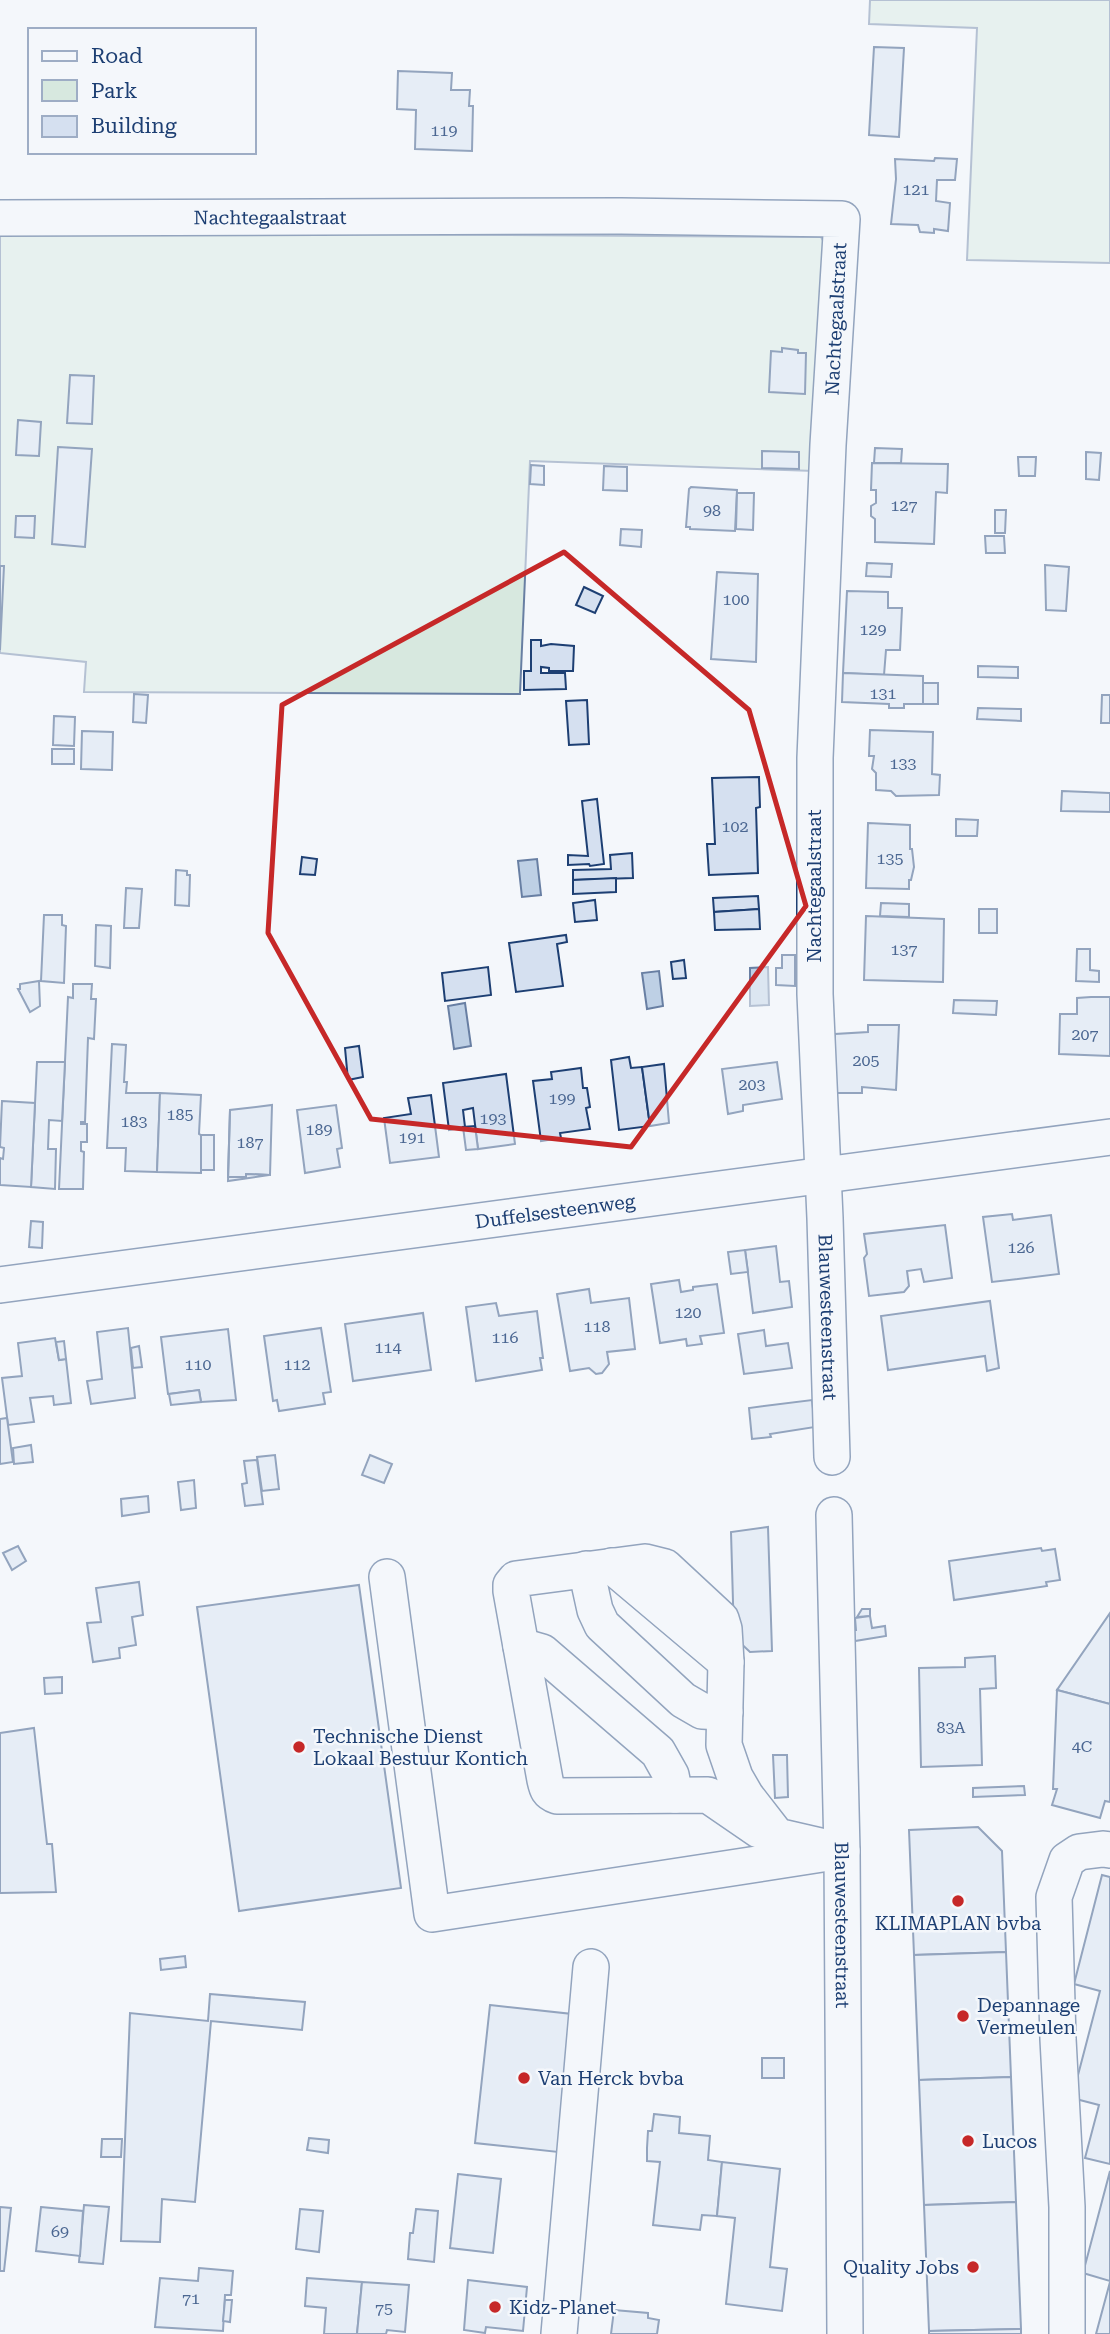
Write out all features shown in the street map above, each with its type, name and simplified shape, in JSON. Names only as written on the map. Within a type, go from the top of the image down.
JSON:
[{"type":"street","name":"Nachtegaalstraat","points":[[0,218],[634,216],[842,219],[828,445],[815,758],[815,994],[823,1176]]},
{"type":"street","name":"Duffelsesteenweg","points":[[0,1285],[1110,1137]]},
{"type":"street","name":"Blauwesteenstraat","points":[[823,1176],[832,1457]]},
{"type":"street","name":"Blauwesteenstraat","points":[[834,1515],[842,1851],[845,2334]]},
{"type":"street","points":[[645,1562],[665,1567],[720,1619],[724,1629],[726,1662],[724,1745],[706,1789],[557,1796],[550,1794],[545,1780],[511,1591],[511,1585],[516,1579],[645,1562]]},
{"type":"street","points":[[599,1567],[595,1610],[602,1625],[683,1700],[702,1711],[725,1712]]},
{"type":"street","points":[[387,1577],[432,1914],[842,1851]]},
{"type":"street","points":[[521,1646],[542,1652],[649,1742],[667,1764],[671,1775],[706,1789],[759,1830],[842,1851]]},
{"type":"street","points":[[1067,2334],[1067,2207],[1054,1897],[1067,1860],[1079,1853],[1110,1850]]},
{"type":"street","points":[[559,2334],[591,1967]]},
{"type":"highlighted area","points":[[564,552],[749,710],[806,906],[631,1147],[371,1119],[268,933],[282,705]]},
{"type":"green space","points":[[870,0],[1110,0],[1110,263],[967,260],[977,28],[869,24]]},
{"type":"green space","points":[[0,232],[821,237],[825,244],[814,471],[530,461],[520,694],[84,692],[86,662],[0,653]]},
{"type":"water","points":[[537,859],[541,895],[522,897],[518,861]]},
{"type":"water","points":[[768,967],[769,1005],[750,1006],[750,968]]},
{"type":"water","points":[[659,971],[663,1006],[647,1009],[642,973]]},
{"type":"water","points":[[465,1003],[471,1046],[454,1049],[448,1006]]},
{"type":"building","points":[[874,47],[904,48],[899,137],[869,135]]},
{"type":"building","points":[[398,71],[452,73],[451,90],[470,90],[469,106],[473,106],[472,151],[415,149],[416,110],[397,109]]},
{"type":"building","points":[[935,158],[957,159],[955,180],[937,180],[936,201],[950,203],[948,231],[934,229],[934,233],[920,232],[918,225],[891,224],[896,179],[895,159],[934,161]]},
{"type":"building","points":[[782,348],[806,353],[805,394],[769,392],[771,351],[782,352]]},
{"type":"building","points":[[70,375],[94,376],[92,424],[67,423]]},
{"type":"building","points":[[18,420],[41,422],[39,456],[16,455]]},
{"type":"building","points":[[58,447],[92,449],[85,547],[52,544]]},
{"type":"building","points":[[875,448],[902,449],[901,463],[874,463]]},
{"type":"building","points":[[762,451],[799,452],[799,469],[762,468]]},
{"type":"building","points":[[1086,452],[1101,453],[1099,480],[1086,479]]},
{"type":"building","points":[[1018,457],[1036,457],[1035,476],[1019,476]]},
{"type":"building","points":[[872,463],[948,464],[947,493],[936,492],[934,544],[875,542],[875,519],[871,516],[871,506],[876,503],[876,490],[871,490]]},
{"type":"building","points":[[531,465],[544,466],[544,485],[530,484]]},
{"type":"building","points":[[604,466],[627,467],[627,491],[603,490]]},
{"type":"building","points":[[691,487],[737,490],[735,531],[686,527]]},
{"type":"building","points":[[737,493],[754,493],[753,530],[736,529]]},
{"type":"building","points":[[995,510],[1006,510],[1005,533],[995,533]]},
{"type":"building","points":[[16,516],[35,516],[34,538],[15,537]]},
{"type":"building","points":[[621,529],[642,530],[641,547],[620,545]]},
{"type":"building","points":[[985,536],[1004,536],[1005,553],[986,553]]},
{"type":"building","points":[[867,563],[892,564],[891,577],[866,576]]},
{"type":"building","points":[[1045,565],[1069,567],[1066,611],[1046,610]]},
{"type":"building","points":[[0,566],[4,566],[0,650]]},
{"type":"building","points":[[717,572],[758,574],[756,662],[711,659]]},
{"type":"building","points":[[584,587],[603,596],[595,613],[576,605]]},
{"type":"building","points":[[847,591],[888,592],[888,608],[902,608],[900,650],[886,650],[884,675],[843,673]]},
{"type":"building","points":[[531,640],[541,640],[541,646],[574,646],[573,671],[549,671],[549,668],[541,667],[541,673],[565,673],[566,689],[524,690],[524,671],[531,671]]},
{"type":"building","points":[[978,666],[1018,667],[1018,678],[978,677]]},
{"type":"building","points":[[843,673],[923,676],[923,704],[904,704],[904,708],[889,708],[889,704],[842,702]]},
{"type":"building","points":[[923,683],[938,683],[938,704],[923,704]]},
{"type":"building","points":[[134,694],[148,695],[146,723],[133,722]]},
{"type":"building","points":[[1102,695],[1110,695],[1110,723],[1101,723]]},
{"type":"building","points":[[587,700],[589,744],[569,745],[566,701]]},
{"type":"building","points":[[978,708],[1021,709],[1021,721],[977,719]]},
{"type":"building","points":[[54,716],[75,717],[74,746],[53,745]]},
{"type":"building","points":[[870,730],[933,732],[932,774],[940,775],[939,795],[896,796],[891,791],[876,790],[876,773],[872,769],[874,756],[869,756]]},
{"type":"building","points":[[82,731],[113,732],[112,770],[81,769]]},
{"type":"building","points":[[52,749],[74,749],[74,764],[52,764]]},
{"type":"building","points":[[759,777],[760,807],[756,808],[758,873],[709,875],[707,844],[715,844],[712,778]]},
{"type":"building","points":[[1062,791],[1110,793],[1110,812],[1061,811]]},
{"type":"building","points":[[597,799],[604,864],[568,865],[568,855],[588,856],[582,801]]},
{"type":"building","points":[[956,819],[978,820],[977,836],[956,836]]},
{"type":"building","points":[[868,823],[910,825],[910,849],[914,867],[909,889],[866,888]]},
{"type":"building","points":[[632,853],[633,878],[573,880],[573,870],[611,869],[610,855]]},
{"type":"building","points":[[302,857],[317,859],[315,875],[300,874]]},
{"type":"building","points":[[176,870],[187,871],[187,875],[190,875],[189,906],[175,905]]},
{"type":"building","points":[[616,878],[616,892],[573,894],[573,880]]},
{"type":"building","points":[[126,888],[142,889],[139,928],[124,928]]},
{"type":"building","points":[[758,896],[759,909],[714,912],[713,898]]},
{"type":"building","points":[[595,900],[597,920],[575,922],[573,903]]},
{"type":"building","points":[[881,903],[909,904],[909,917],[880,916]]},
{"type":"building","points":[[759,909],[760,929],[715,930],[714,912]]},
{"type":"building","points":[[979,909],[997,909],[997,933],[979,933]]},
{"type":"building","points":[[44,915],[62,915],[62,925],[66,926],[64,983],[41,981]]},
{"type":"building","points":[[866,916],[944,919],[943,982],[864,980]]},
{"type":"building","points":[[96,925],[111,926],[110,968],[95,966]]},
{"type":"building","points":[[566,935],[567,942],[557,944],[563,986],[516,992],[509,943]]},
{"type":"building","points":[[1077,949],[1090,949],[1090,970],[1099,971],[1099,982],[1076,981]]},
{"type":"building","points":[[782,955],[795,955],[795,986],[776,985],[776,968],[782,968]]},
{"type":"building","points":[[684,960],[686,978],[673,979],[671,962]]},
{"type":"building","points":[[488,967],[491,995],[445,1001],[442,973]]},
{"type":"building","points":[[39,981],[40,1006],[30,1012],[18,989],[20,984]]},
{"type":"building","points":[[73,984],[92,984],[91,999],[96,999],[94,1039],[88,1038],[85,1122],[81,1122],[87,1124],[87,1142],[81,1142],[81,1151],[84,1152],[83,1189],[59,1189],[68,997],[73,998]]},
{"type":"building","points":[[1110,997],[1110,1056],[1059,1054],[1060,1014],[1077,1014],[1077,998]]},
{"type":"building","points":[[954,1000],[997,1001],[996,1015],[953,1013]]},
{"type":"building","points":[[868,1025],[899,1025],[896,1090],[862,1087],[862,1093],[833,1093],[835,1034],[868,1032]]},
{"type":"building","points":[[112,1044],[126,1045],[126,1093],[160,1093],[157,1172],[125,1171],[126,1148],[107,1148]]},
{"type":"building","points":[[359,1046],[363,1077],[348,1080],[345,1048]]},
{"type":"building","points":[[629,1057],[631,1068],[642,1067],[650,1126],[619,1130],[611,1060]]},
{"type":"building","points":[[37,1062],[65,1062],[62,1121],[49,1120],[48,1149],[56,1149],[55,1189],[31,1187]]},
{"type":"building","points":[[777,1062],[782,1099],[743,1105],[743,1111],[728,1114],[722,1069]]},
{"type":"building","points":[[664,1064],[669,1123],[650,1126],[642,1067]]},
{"type":"building","points":[[581,1068],[583,1088],[587,1088],[590,1107],[586,1108],[590,1129],[560,1133],[561,1138],[541,1141],[533,1081],[552,1079],[551,1072]]},
{"type":"building","points":[[506,1074],[515,1144],[478,1149],[473,1108],[463,1110],[465,1127],[449,1130],[443,1083]]},
{"type":"building","points":[[160,1093],[201,1095],[201,1173],[157,1172]]},
{"type":"building","points":[[431,1095],[439,1157],[390,1163],[384,1118],[411,1114],[408,1098]]},
{"type":"building","points":[[2,1101],[35,1103],[31,1187],[0,1185],[0,1158],[3,1159],[4,1148],[0,1147]]},
{"type":"building","points":[[272,1105],[270,1175],[246,1174],[246,1177],[228,1177],[230,1110]]},
{"type":"building","points":[[336,1105],[342,1148],[337,1149],[340,1167],[305,1173],[297,1110]]},
{"type":"building","points":[[475,1126],[478,1149],[466,1150],[463,1127]]},
{"type":"building","points":[[201,1135],[214,1135],[214,1170],[201,1170]]},
{"type":"building","points":[[246,1174],[269,1175],[228,1181],[228,1177],[246,1177]]},
{"type":"building","points":[[1012,1214],[1013,1220],[1051,1215],[1059,1274],[992,1282],[983,1217]]},
{"type":"building","points":[[31,1221],[43,1222],[42,1248],[29,1247]]},
{"type":"building","points":[[945,1225],[952,1278],[924,1282],[921,1269],[907,1271],[909,1286],[904,1292],[869,1296],[864,1234]]},
{"type":"building","points":[[776,1246],[780,1282],[789,1281],[792,1307],[753,1313],[745,1250]]},
{"type":"building","points":[[745,1250],[748,1272],[731,1274],[728,1252]]},
{"type":"building","points":[[679,1280],[681,1292],[693,1290],[693,1287],[717,1284],[724,1333],[700,1336],[702,1344],[687,1346],[686,1339],[660,1343],[651,1284]]},
{"type":"building","points":[[589,1289],[591,1303],[629,1298],[635,1349],[607,1352],[609,1364],[602,1373],[596,1374],[589,1368],[570,1371],[557,1294]]},
{"type":"building","points":[[990,1301],[999,1368],[987,1371],[985,1356],[888,1370],[881,1316]]},
{"type":"building","points":[[496,1303],[499,1316],[537,1311],[542,1370],[476,1381],[466,1307]]},
{"type":"building","points":[[423,1313],[431,1370],[353,1381],[345,1324]]},
{"type":"building","points":[[128,1328],[135,1398],[91,1404],[87,1381],[102,1379],[97,1332]]},
{"type":"building","points":[[321,1328],[331,1392],[323,1393],[325,1404],[279,1411],[277,1400],[273,1401],[264,1336]]},
{"type":"building","points":[[228,1329],[236,1400],[201,1402],[199,1390],[168,1394],[161,1337]]},
{"type":"building","points":[[764,1330],[766,1346],[788,1343],[792,1368],[744,1374],[738,1334]]},
{"type":"building","points":[[55,1338],[59,1360],[66,1359],[71,1403],[54,1405],[53,1396],[30,1398],[34,1422],[8,1425],[2,1378],[22,1376],[18,1343]]},
{"type":"building","points":[[64,1341],[66,1359],[59,1360],[56,1342]]},
{"type":"building","points":[[139,1346],[142,1367],[133,1368],[131,1348]]},
{"type":"building","points":[[199,1390],[201,1402],[171,1405],[169,1394]]},
{"type":"building","points":[[812,1400],[815,1427],[752,1439],[749,1408]]},
{"type":"building","points":[[7,1418],[13,1462],[0,1464],[0,1419]]},
{"type":"building","points":[[31,1445],[33,1462],[14,1464],[13,1448]]},
{"type":"building","points":[[275,1455],[279,1489],[262,1491],[257,1457]]},
{"type":"building","points":[[370,1455],[392,1464],[384,1483],[362,1475]]},
{"type":"building","points":[[257,1460],[263,1504],[245,1506],[242,1484],[247,1483],[244,1461]]},
{"type":"building","points":[[194,1480],[196,1508],[181,1510],[178,1482]]},
{"type":"building","points":[[148,1496],[149,1512],[122,1516],[121,1499]]},
{"type":"building","points":[[768,1527],[772,1651],[750,1652],[734,1637],[731,1532]]},
{"type":"building","points":[[18,1546],[26,1561],[12,1570],[3,1553]]},
{"type":"building","points":[[1041,1548],[1042,1551],[1055,1549],[1060,1580],[1046,1582],[1047,1586],[954,1600],[949,1561]]},
{"type":"building","points":[[139,1582],[143,1615],[132,1617],[136,1645],[119,1648],[120,1658],[93,1662],[87,1623],[101,1622],[96,1588]]},
{"type":"building","name":"Technische Dienst Lokaal Bestuur Kontich","points":[[359,1585],[401,1888],[239,1911],[197,1607]]},
{"type":"building","points":[[862,1609],[870,1609],[870,1616],[857,1617]]},
{"type":"building","points":[[1110,1613],[1110,1704],[1057,1690]]},
{"type":"building","points":[[870,1616],[872,1628],[885,1626],[886,1636],[855,1641],[855,1618]]},
{"type":"building","points":[[995,1656],[996,1688],[980,1689],[982,1765],[921,1767],[919,1668],[965,1667],[965,1658]]},
{"type":"building","points":[[62,1677],[62,1693],[45,1694],[44,1678]]},
{"type":"building","points":[[1057,1690],[1110,1704],[1110,1802],[1105,1801],[1100,1818],[1052,1805],[1057,1789],[1053,1789]]},
{"type":"building","points":[[34,1728],[47,1844],[52,1844],[56,1892],[0,1893],[0,1733]]},
{"type":"building","points":[[773,1755],[787,1755],[788,1797],[775,1798]]},
{"type":"building","points":[[1024,1786],[1025,1795],[973,1797],[973,1788]]},
{"type":"building","name":"KLIMAPLAN bvba","points":[[978,1827],[1002,1851],[1006,1952],[914,1955],[909,1830]]},
{"type":"building","points":[[1102,1875],[1110,1877],[1110,2164],[1085,2158],[1099,2105],[1072,2098],[1100,1991],[1074,1984]]},
{"type":"building","name":"Depannage Vermeulen","points":[[1006,1952],[1011,2077],[919,2080],[914,1955]]},
{"type":"building","points":[[185,1956],[186,1967],[161,1970],[160,1959]]},
{"type":"building","points":[[210,1994],[305,2002],[302,2030],[211,2021],[195,2202],[162,2199],[160,2242],[121,2241],[130,2013],[208,2021]]},
{"type":"building","name":"Van Herck bvba","points":[[490,2005],[572,2014],[558,2152],[475,2143]]},
{"type":"building","points":[[762,2058],[784,2058],[784,2078],[762,2078]]},
{"type":"building","name":"Lucos","points":[[1011,2077],[1016,2202],[924,2205],[919,2080]]},
{"type":"building","points":[[654,2114],[680,2117],[679,2133],[710,2136],[708,2160],[722,2162],[717,2216],[702,2215],[700,2230],[653,2225],[660,2162],[647,2161],[647,2148],[648,2131],[652,2131]]},
{"type":"building","points":[[309,2138],[329,2140],[328,2153],[307,2150]]},
{"type":"building","points":[[102,2139],[122,2139],[121,2157],[101,2157]]},
{"type":"building","points":[[722,2162],[780,2169],[770,2267],[787,2269],[782,2311],[726,2304],[735,2218],[717,2216]]},
{"type":"building","points":[[1110,2171],[1110,2281],[1083,2273]]},
{"type":"building","points":[[458,2174],[501,2179],[493,2253],[450,2248]]},
{"type":"building","name":"Quality Jobs","points":[[1016,2202],[1021,2329],[929,2331],[924,2205]]},
{"type":"building","points":[[84,2205],[109,2207],[103,2264],[79,2262]]},
{"type":"building","points":[[0,2207],[11,2208],[4,2271],[0,2271]]},
{"type":"building","points":[[41,2207],[83,2211],[80,2256],[36,2251]]},
{"type":"building","points":[[300,2209],[323,2211],[319,2252],[296,2249]]},
{"type":"building","points":[[416,2209],[438,2211],[434,2262],[408,2259],[410,2233],[413,2233]]},
{"type":"building","points":[[199,2268],[233,2271],[231,2295],[225,2295],[223,2331],[155,2327],[160,2278],[198,2281]]},
{"type":"building","points":[[307,2278],[362,2282],[357,2334],[324,2334],[326,2308],[305,2306]]},
{"type":"building","name":"Kidz-Planet","points":[[468,2280],[527,2287],[523,2331],[486,2327],[485,2333],[464,2330]]},
{"type":"building","points":[[362,2282],[409,2285],[405,2332],[387,2330],[386,2334],[357,2334]]},
{"type":"building","points":[[1110,2282],[1110,2334],[1096,2334]]},
{"type":"building","points":[[225,2300],[232,2300],[230,2322],[223,2321]]},
{"type":"building","points":[[614,2310],[648,2313],[648,2318],[659,2320],[657,2334],[611,2334]]},
{"type":"building","points":[[1021,2329],[1021,2334],[929,2334],[929,2331]]},
{"type":"place","name":"Technische Dienst Lokaal Bestuur Kontich","points":[[299,1747]]},
{"type":"place","name":"KLIMAPLAN bvba","points":[[958,1901]]},
{"type":"place","name":"Depannage Vermeulen","points":[[963,2016]]},
{"type":"place","name":"Van Herck bvba","points":[[524,2078]]},
{"type":"place","name":"Lucos","points":[[968,2141]]},
{"type":"place","name":"Quality Jobs","points":[[973,2267]]},
{"type":"place","name":"Kidz-Planet","points":[[495,2307]]}]
